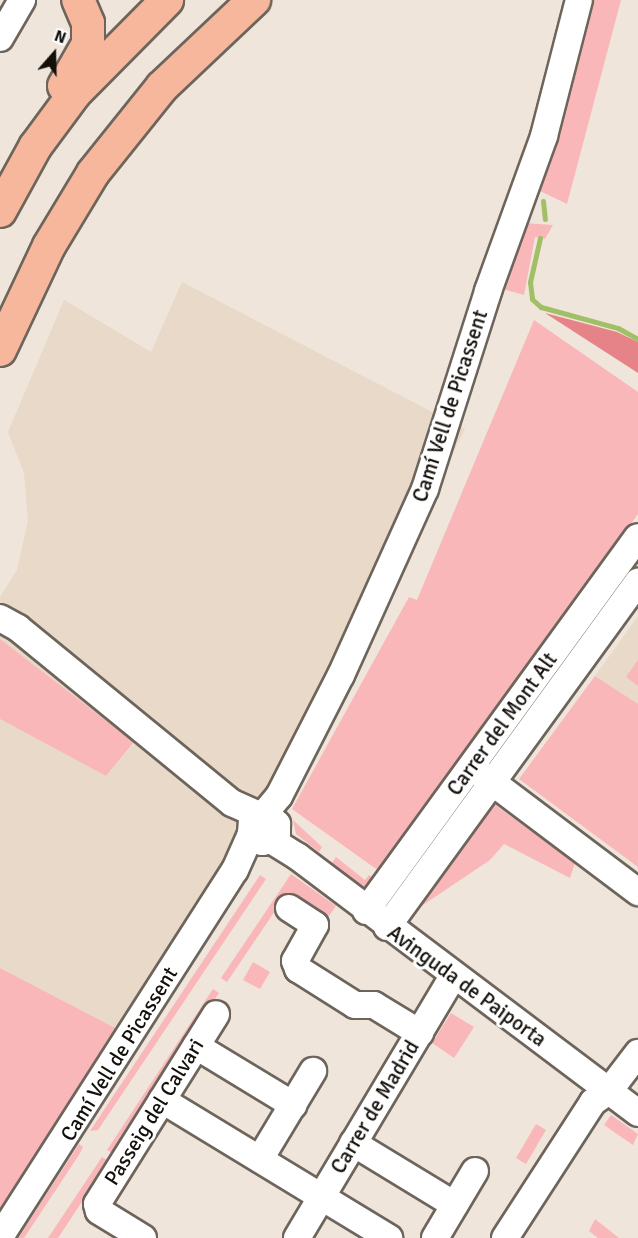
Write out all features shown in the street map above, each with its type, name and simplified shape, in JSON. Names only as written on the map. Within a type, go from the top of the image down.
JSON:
[{"type":"main road","points":[[35,147],[47,111],[78,66],[88,44],[88,23],[78,0]]},
{"type":"main road","points":[[0,211],[35,147],[75,93],[167,0]]},
{"type":"main road","points":[[0,350],[54,238],[93,172],[162,87],[254,0]]},
{"type":"street","points":[[0,38],[22,0]]},
{"type":"street","name":"Camí Vell de Picassent","points":[[0,1237],[265,824],[395,563],[425,489],[488,291],[544,136],[579,0]]},
{"type":"street","name":"Carrer del Mont Alt","points":[[366,911],[638,537]]},
{"type":"street","name":"Carrer del Mont Alt","points":[[387,927],[638,582]]},
{"type":"street","points":[[0,603],[9,623],[232,803],[265,824]]},
{"type":"street","points":[[471,766],[638,892]]},
{"type":"street","name":"Avinguda de Paiporta","points":[[265,824],[297,856],[366,911],[638,1113]]},
{"type":"street","points":[[289,908],[315,925],[296,961],[301,972],[355,1005],[374,1005],[420,1033]]},
{"type":"street","name":"Carrer de Madrid","points":[[297,1238],[453,976]]},
{"type":"street","name":"Passeig del Calvari","points":[[126,1234],[99,1212],[99,1199],[216,1014]]},
{"type":"street","points":[[196,1046],[293,1105]]},
{"type":"street","points":[[505,1238],[593,1102],[609,1091],[638,1053]]},
{"type":"street","points":[[260,1159],[313,1071]]},
{"type":"street","points":[[162,1100],[389,1238]]},
{"type":"street","points":[[353,1143],[455,1205]]},
{"type":"street","points":[[435,1238],[475,1171]]},
{"type":"shaded area","points":[[587,0],[621,0],[567,204],[538,190]]},
{"type":"shaded area","points":[[524,223],[553,225],[545,239],[535,237],[524,295],[499,288]]},
{"type":"shaded area","points":[[182,282],[465,429],[341,675],[121,1031],[0,968],[0,719],[106,776],[134,743],[0,639],[0,597],[17,570],[28,521],[24,473],[8,432],[64,300],[151,352]]},
{"type":"shaded area","points":[[545,313],[617,332],[638,342],[638,373]]},
{"type":"shaded area","points":[[534,320],[638,392],[638,514],[379,871],[292,809],[409,597],[417,600]]},
{"type":"shaded area","points":[[638,616],[638,704],[595,676]]},
{"type":"shaded area","points":[[0,639],[134,742],[106,776],[0,719]]},
{"type":"shaded area","points":[[638,660],[638,686],[626,677]]},
{"type":"shaded area","points":[[595,676],[638,704],[638,867],[519,779]]},
{"type":"shaded area","points":[[494,804],[575,863],[570,878],[504,844],[490,860],[420,907]]},
{"type":"shaded area","points":[[293,820],[322,847],[319,852],[296,834]]},
{"type":"shaded area","points":[[336,857],[365,880],[369,875],[373,878],[366,886],[361,886],[332,863]]},
{"type":"shaded area","points":[[291,874],[336,906],[326,920],[285,896],[227,982],[221,978]]},
{"type":"shaded area","points":[[260,875],[266,879],[98,1130],[90,1131]]},
{"type":"shaded area","points":[[253,962],[270,972],[260,989],[243,980]]},
{"type":"shaded area","points":[[0,968],[121,1031],[0,1217]]},
{"type":"shaded area","points":[[213,989],[219,993],[114,1154],[107,1150]]},
{"type":"shaded area","points":[[451,1013],[474,1027],[454,1058],[432,1043]]},
{"type":"shaded area","points":[[611,1115],[638,1134],[633,1145],[604,1125]]},
{"type":"shaded area","points":[[536,1124],[546,1130],[526,1164],[516,1158]]},
{"type":"shaded area","points":[[79,1144],[83,1147],[79,1155],[24,1238],[18,1238]]},
{"type":"shaded area","points":[[102,1157],[109,1161],[58,1238],[48,1238]]},
{"type":"shaded area","points":[[595,1219],[619,1238],[598,1238],[589,1231]]},
{"type":"waterway","points":[[543,201],[545,219]]},
{"type":"waterway","points":[[540,238],[530,282],[532,299],[541,307],[618,328],[638,339]]}]
